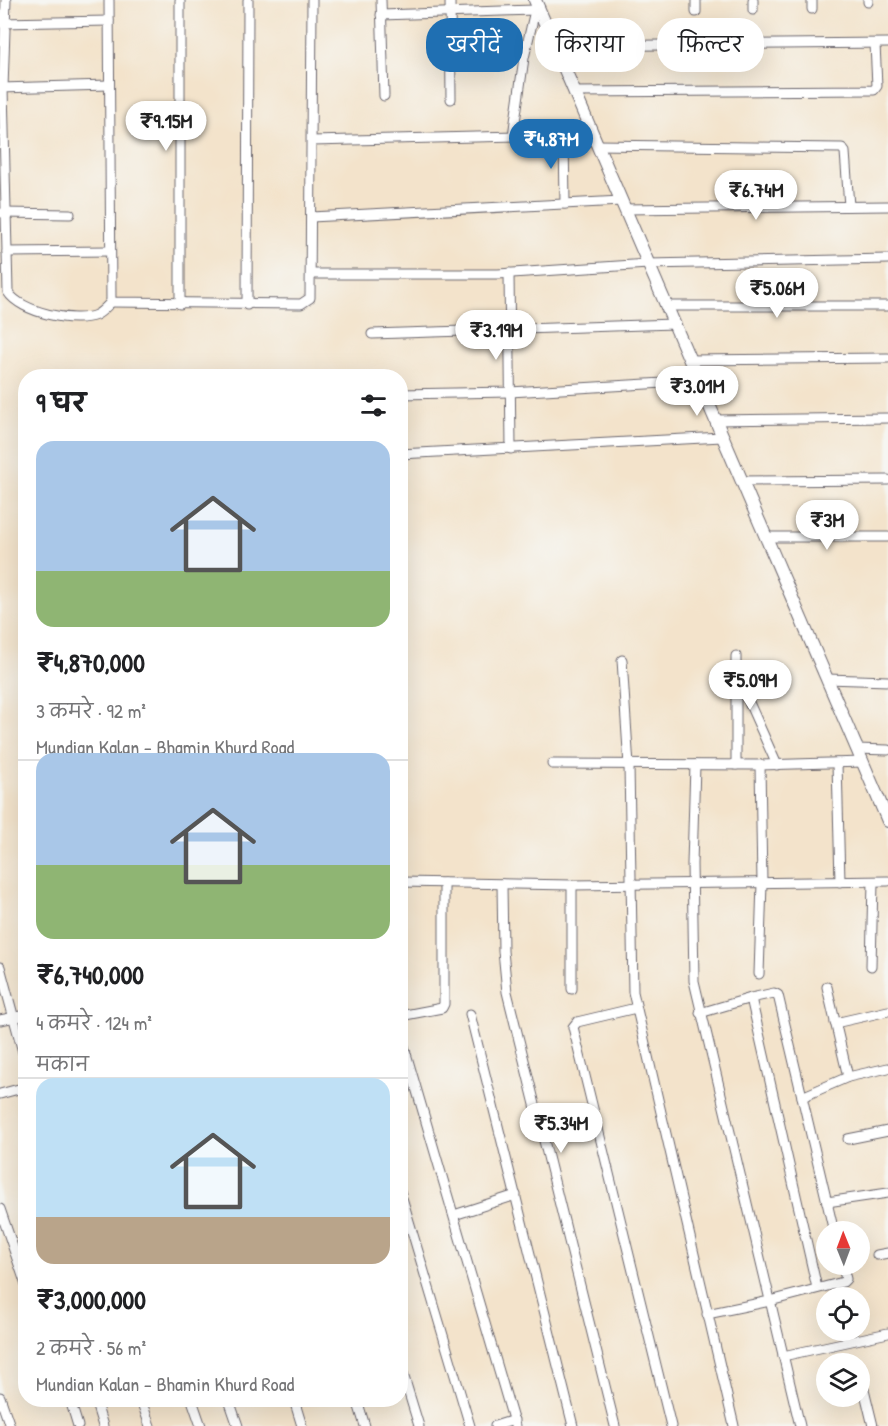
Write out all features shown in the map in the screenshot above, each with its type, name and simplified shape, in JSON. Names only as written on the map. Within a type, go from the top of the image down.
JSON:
[{"type":"street","points":[[6,0],[3,23],[2,149],[8,292],[15,301],[27,307],[59,316],[88,317],[99,313],[111,302],[247,305],[307,302],[311,293],[312,0]]},
{"type":"street","points":[[109,0],[111,302]]},
{"type":"street","points":[[180,0],[180,304]]},
{"type":"street","points":[[247,305],[248,0]]},
{"type":"street","points":[[381,0],[384,96]]},
{"type":"street","points":[[450,0],[451,99]]},
{"type":"street","points":[[696,0],[696,12]]},
{"type":"street","points":[[381,15],[536,5],[524,58],[513,136]]},
{"type":"street","points":[[3,23],[109,21]]},
{"type":"street","points":[[574,92],[874,90],[877,86],[875,44]]},
{"type":"street","points":[[645,45],[888,44]]},
{"type":"street","points":[[566,72],[862,762],[884,804],[888,821]]},
{"type":"street","points":[[2,88],[109,85]]},
{"type":"street","points":[[312,141],[564,135],[587,122]]},
{"type":"street","points":[[564,135],[565,204]]},
{"type":"street","points":[[597,146],[840,148],[845,152],[849,206]]},
{"type":"street","points":[[311,217],[565,204],[888,206]]},
{"type":"street","points":[[3,213],[70,214]]},
{"type":"street","points":[[7,252],[110,251]]},
{"type":"street","points":[[311,274],[509,273],[648,264],[888,259]]},
{"type":"street","points":[[509,273],[511,448]]},
{"type":"street","points":[[666,306],[888,306]]},
{"type":"street","points":[[372,334],[674,324]]},
{"type":"street","points":[[689,360],[888,358]]},
{"type":"street","points":[[408,394],[510,392],[698,381]]},
{"type":"street","points":[[715,420],[888,418]]},
{"type":"street","points":[[408,454],[723,437]]},
{"type":"street","points":[[741,482],[888,480]]},
{"type":"street","points":[[765,537],[888,537]]},
{"type":"street","points":[[736,656],[736,765]]},
{"type":"street","points":[[622,660],[628,766],[632,982],[636,1008],[734,1426]]},
{"type":"street","points":[[736,673],[777,765]]},
{"type":"street","points":[[826,679],[888,681]]},
{"type":"street","points":[[857,749],[888,750]]},
{"type":"street","points":[[552,764],[628,766],[862,762]]},
{"type":"street","points":[[837,763],[840,882]]},
{"type":"street","points":[[695,765],[692,884],[693,973],[700,1012],[800,1426]]},
{"type":"street","points":[[759,974],[762,883],[760,765]]},
{"type":"street","points":[[408,882],[572,885],[888,881]]},
{"type":"street","points":[[871,966],[873,882]]},
{"type":"street","points":[[408,1014],[444,1006],[444,883]]},
{"type":"street","points":[[502,884],[503,951],[507,992],[615,1426]]},
{"type":"street","points":[[572,885],[572,990]]},
{"type":"street","points":[[1,973],[18,1032]]},
{"type":"street","points":[[827,987],[848,1077]]},
{"type":"street","points":[[700,1012],[751,998],[774,993],[778,995],[831,1221]]},
{"type":"street","points":[[751,998],[817,1287]]},
{"type":"street","points":[[636,1008],[577,1022],[573,1027],[671,1426]]},
{"type":"street","points":[[835,1023],[888,1011]]},
{"type":"street","points":[[470,1014],[573,1426]]},
{"type":"street","points":[[0,1020],[18,1016]]},
{"type":"street","points":[[408,1060],[514,1423],[495,1426]]},
{"type":"street","points":[[802,1096],[848,1077],[888,1068]]},
{"type":"street","points":[[0,1094],[18,1089]]},
{"type":"street","points":[[848,1138],[888,1131]]},
{"type":"street","points":[[827,1202],[888,1193]]},
{"type":"street","points":[[454,1215],[516,1195]]},
{"type":"street","points":[[0,1209],[18,1262]]},
{"type":"street","points":[[408,1218],[470,1426]]},
{"type":"street","points":[[877,1255],[888,1253]]},
{"type":"street","points":[[821,1287],[845,1281],[844,1275]]},
{"type":"street","points":[[707,1314],[770,1301],[816,1288]]},
{"type":"street","points":[[783,1356],[888,1334]]},
{"type":"street","points":[[408,1390],[419,1426]]},
{"type":"street","points":[[0,1397],[9,1426]]},
{"type":"street","points":[[72,1407],[78,1426]]},
{"type":"street","points":[[96,1407],[103,1426]]},
{"type":"street","points":[[143,1407],[150,1426]]},
{"type":"street","points":[[194,1407],[201,1426]]},
{"type":"street","points":[[231,1407],[238,1426]]},
{"type":"street","points":[[296,1407],[302,1426]]},
{"type":"street","points":[[359,1407],[365,1426]]},
{"type":"street","points":[[868,1407],[873,1426]]}]
